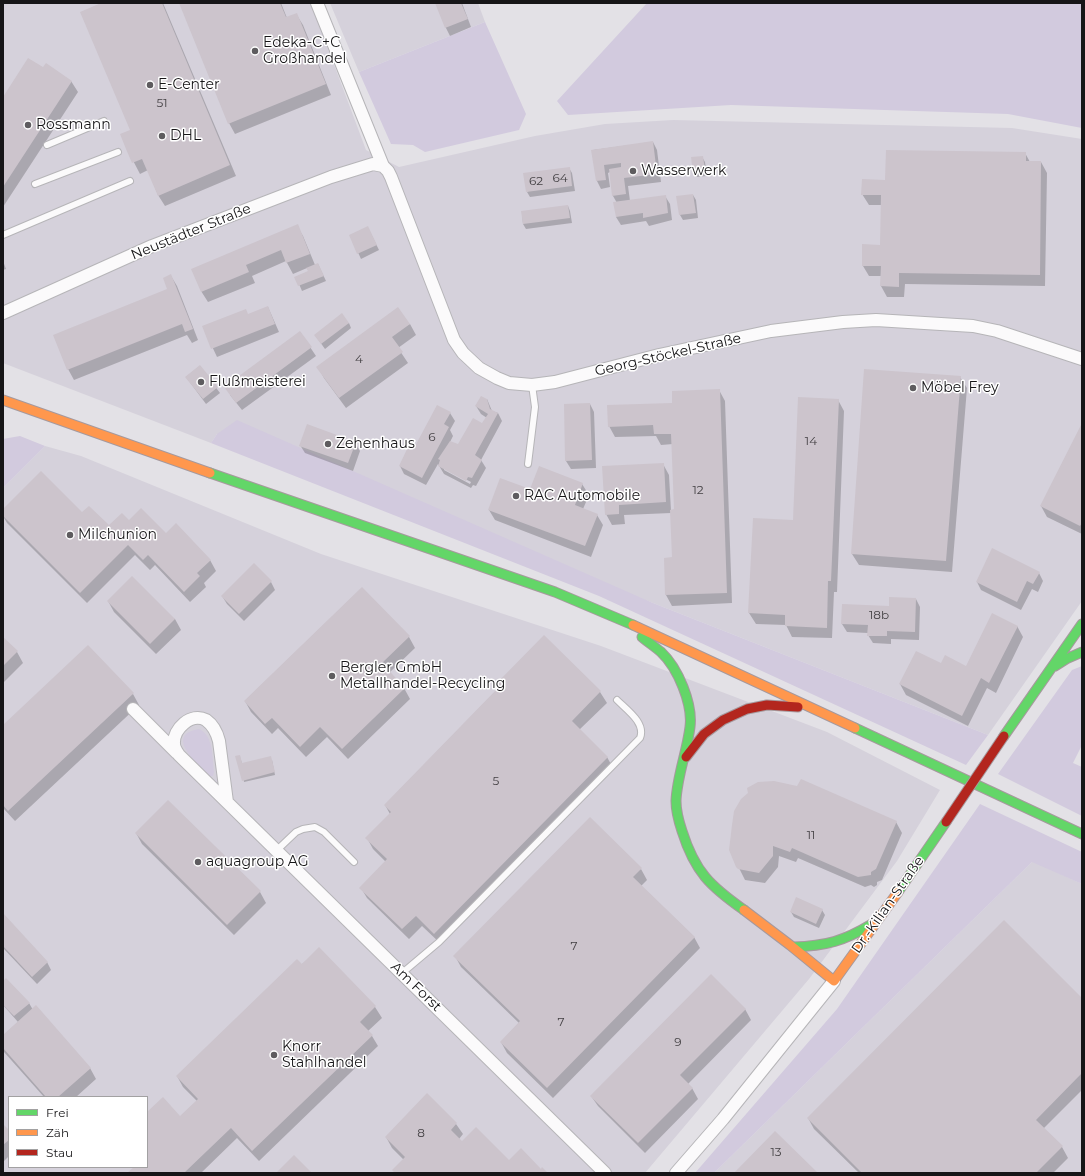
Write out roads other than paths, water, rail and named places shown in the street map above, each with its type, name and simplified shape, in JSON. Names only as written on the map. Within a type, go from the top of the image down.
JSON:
[{"type":"main road","points":[[3,400],[555,592],[615,617],[1082,834]]},
{"type":"main road","points":[[615,617],[662,653],[678,676],[687,700],[690,724],[682,761],[676,802],[682,829],[698,867],[714,887],[794,947],[834,981]]},
{"type":"main road","name":"Dr.-Kilian-Straße","points":[[834,981],[880,918],[1082,624]]},
{"type":"main road","points":[[1051,669],[1066,659],[1082,652]]},
{"type":"main road","points":[[682,761],[704,734],[723,720],[747,709],[766,705],[809,707]]},
{"type":"main road","points":[[794,947],[832,944],[844,940],[880,918]]},
{"type":"street","name":"Georg-Stöckel-Straße","points":[[317,3],[382,166],[388,171],[454,340],[463,353],[479,368],[497,378],[509,383],[532,385],[555,382],[659,355],[771,331],[843,322],[876,320],[973,326],[997,331],[1082,359]]},
{"type":"street","name":"Neustädter Straße","points":[[3,313],[152,246],[323,180],[373,164],[382,166]]},
{"type":"street","name":"Am Forst","points":[[133,709],[179,756],[605,1173]]},
{"type":"street","points":[[179,756],[174,746],[174,737],[179,727],[188,721],[196,719],[205,720],[212,726],[217,733],[219,741],[227,802]]},
{"type":"street","name":"Dr.-Kilian-Straße","points":[[676,1173],[748,1089],[834,981]]},
{"type":"lane","points":[[47,145],[104,121]]},
{"type":"lane","points":[[35,184],[118,152]]},
{"type":"lane","points":[[3,235],[130,181]]},
{"type":"lane","points":[[528,464],[535,407],[532,385]]},
{"type":"lane","points":[[402,974],[439,942],[640,738],[642,728],[617,700]]},
{"type":"lane","points":[[276,851],[296,832],[314,827],[324,832],[354,862]]},
{"type":"place","name":"Edeka-C+C Großhandel","points":[[255,51]]},
{"type":"place","name":"E-Center","points":[[150,85]]},
{"type":"place","name":"Rossmann","points":[[28,125]]},
{"type":"place","name":"DHL","points":[[162,136]]},
{"type":"place","name":"Wasserwerk","points":[[633,171]]},
{"type":"place","name":"Flußmeisterei","points":[[201,382]]},
{"type":"place","name":"Möbel Frey","points":[[913,388]]},
{"type":"place","name":"Zehenhaus","points":[[328,444]]},
{"type":"place","name":"RAC Automobile","points":[[516,496]]},
{"type":"place","name":"Milchunion","points":[[70,535]]},
{"type":"place","name":"Bergler GmbH Metallhandel-Recycling","points":[[332,676]]},
{"type":"place","name":"aquagroup AG","points":[[198,862]]},
{"type":"place","name":"Knorr Stahlhandel","points":[[274,1055]]}]
